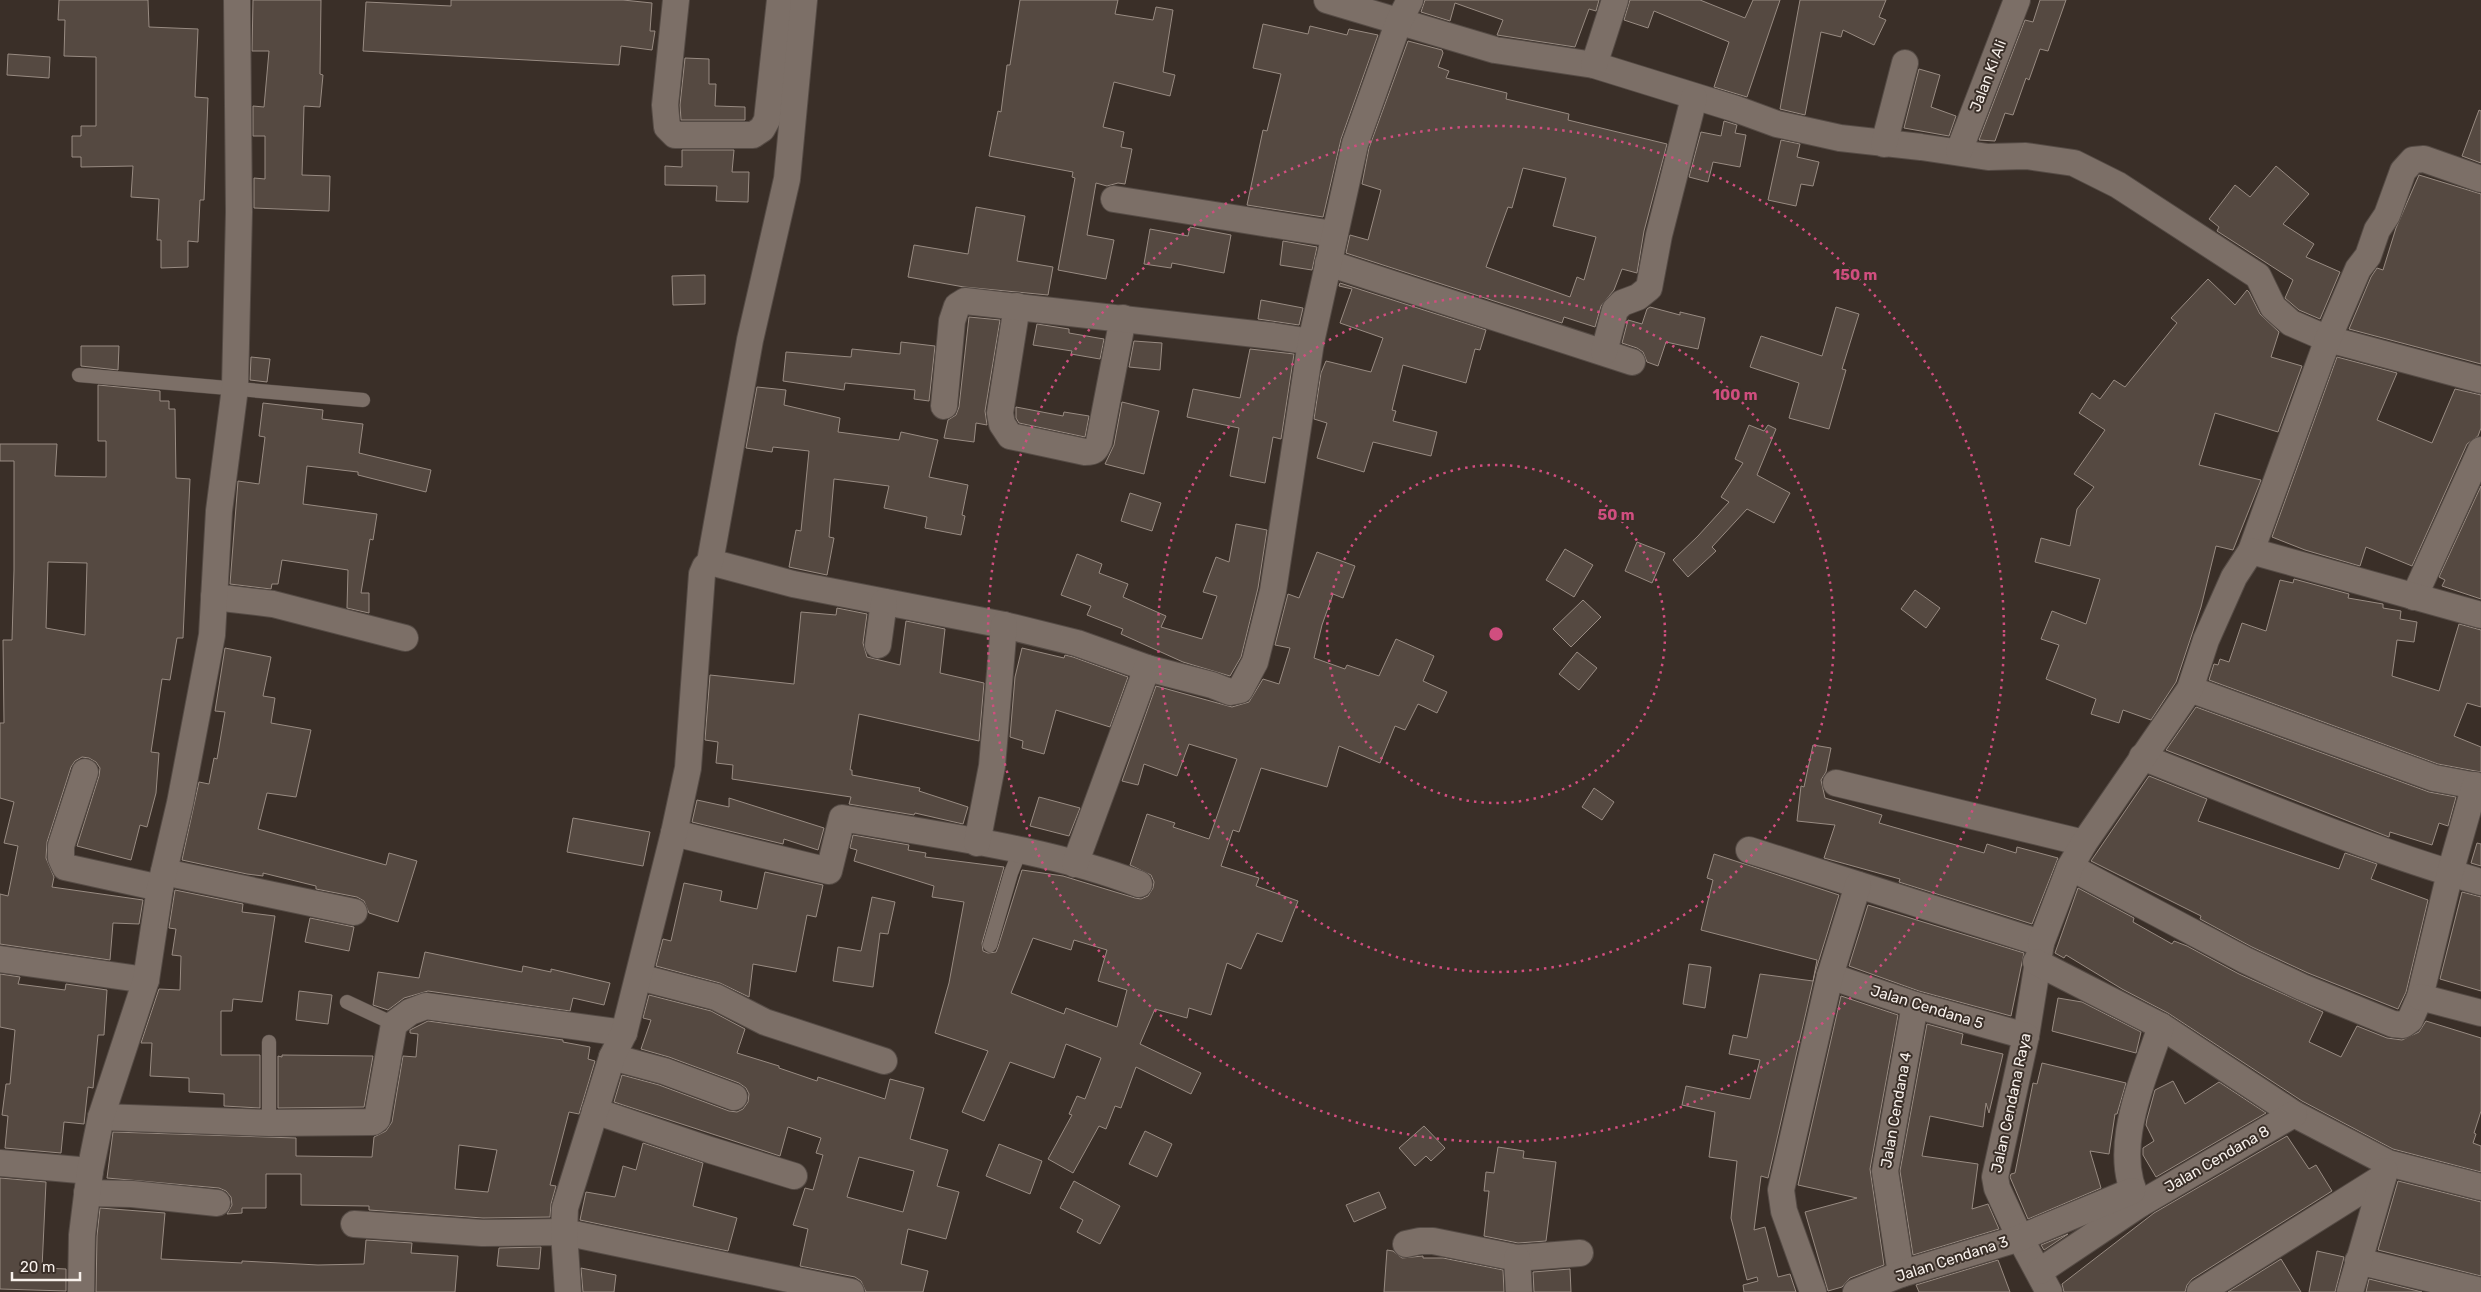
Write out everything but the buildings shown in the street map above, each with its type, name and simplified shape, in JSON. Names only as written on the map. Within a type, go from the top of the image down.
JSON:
[{"type":"street","points":[[81,1292],[82,1235],[89,1182],[101,1117],[146,980],[162,880],[212,635],[219,511],[235,388],[240,212],[237,0]]},
{"type":"street","points":[[676,0],[666,105],[667,127],[675,135],[753,135],[762,129],[767,120],[780,0]]},
{"type":"street","points":[[568,1292],[564,1232],[565,1208],[612,1057],[624,1033],[674,833],[688,768],[702,574],[705,566],[710,562],[750,340],[787,180],[804,0]]},
{"type":"street","points":[[1328,0],[1405,10],[1496,50],[1594,65],[1694,98],[1736,109],[1777,124],[1840,138],[1959,151],[1988,157],[2026,156],[2074,163],[2118,186],[2258,276],[2273,307],[2291,323],[2328,339],[2355,344],[2481,380]]},
{"type":"street","points":[[1594,65],[1615,0]]},
{"type":"street","name":"Jalan Ki Ali","points":[[1959,151],[2017,0]]},
{"type":"street","points":[[710,562],[793,584],[884,602],[923,607],[1004,624],[1077,643],[1147,668],[1212,685],[1230,692],[1240,690],[1255,662],[1274,591],[1310,342],[1333,234],[1355,144],[1405,10]]},
{"type":"street","points":[[1884,144],[1905,63]]},
{"type":"street","points":[[1604,352],[1615,310],[1622,303],[1638,297],[1649,288],[1659,234],[1694,98]]},
{"type":"street","name":"Jalan Cendana Raya","points":[[2044,1282],[2020,1238],[1997,1188],[1995,1177],[2026,1036],[2039,953],[2070,867],[2084,843],[2190,689],[2214,622],[2234,577],[2251,551],[2328,339],[2358,269],[2368,256],[2378,230],[2387,215],[2403,171],[2413,160],[2424,159],[2481,179]]},
{"type":"street","points":[[1114,199],[1333,234]]},
{"type":"street","points":[[1328,263],[1632,362]]},
{"type":"street","points":[[944,406],[952,321],[957,306],[965,301],[1123,318],[1310,342]]},
{"type":"street","points":[[1017,306],[1000,413],[1002,424],[1010,436],[1085,452],[1092,452],[1096,449],[1099,442],[1123,318]]},
{"type":"street","points":[[2414,597],[2481,450]]},
{"type":"street","points":[[2251,551],[2481,615]]},
{"type":"street","points":[[214,597],[273,604],[405,638]]},
{"type":"street","points":[[878,645],[884,602]]},
{"type":"street","points":[[977,843],[992,766],[1004,624]]},
{"type":"street","points":[[1075,864],[1147,668]]},
{"type":"street","points":[[2070,867],[2245,960],[2302,986],[2393,1024],[2403,1025],[2410,1020],[2420,997],[2450,873],[2478,786],[2434,778],[2190,689]]},
{"type":"street","points":[[2142,757],[2249,802],[2450,873],[2481,882]]},
{"type":"street","points":[[85,772],[60,846],[61,858],[65,867],[162,880],[354,912]]},
{"type":"street","points":[[1836,783],[2084,843]]},
{"type":"street","points":[[674,833],[830,871],[842,818],[1020,851],[1097,868],[1139,884]]},
{"type":"street","points":[[1749,850],[1858,885],[2039,953],[2161,1026],[2294,1114],[2386,1170],[2481,1187]]},
{"type":"street","points":[[1813,1292],[1784,1211],[1781,1190],[1830,976],[1858,885]]},
{"type":"street","points":[[0,959],[146,980]]},
{"type":"street","name":"Jalan Cendana 5","points":[[1830,976],[1915,1005],[2026,1036]]},
{"type":"street","points":[[639,977],[716,997],[765,1022],[884,1061]]},
{"type":"street","points":[[2420,997],[2481,1013]]},
{"type":"street","name":"Jalan Cendana 4","points":[[1900,1274],[1885,1171],[1915,1005]]},
{"type":"street","points":[[101,1117],[269,1123],[373,1122],[377,1119],[394,1024],[410,1012],[426,1006],[624,1033]]},
{"type":"street","points":[[2044,1282],[2136,1198],[2127,1142],[2161,1026]]},
{"type":"street","points":[[612,1057],[664,1071],[734,1097]]},
{"type":"street","points":[[596,1111],[794,1176]]},
{"type":"street","name":"Jalan Cendana 8","points":[[2020,1238],[2136,1198],[2294,1114]]},
{"type":"street","points":[[0,1163],[89,1182],[132,1194],[217,1203]]},
{"type":"street","points":[[2350,1292],[2386,1170]]},
{"type":"street","points":[[2200,1292],[2386,1170]]},
{"type":"street","points":[[354,1224],[482,1233],[564,1232],[851,1292]]},
{"type":"street","name":"Jalan Cendana 3","points":[[1856,1292],[1900,1274],[2020,1238]]},
{"type":"street","points":[[1406,1244],[1427,1240],[1453,1243],[1517,1258],[1580,1253]]},
{"type":"street","points":[[1517,1258],[1519,1292]]},
{"type":"street","points":[[2358,1261],[2481,1292]]},
{"type":"lane","points":[[79,374],[363,400]]},
{"type":"lane","points":[[990,945],[1011,873],[1020,851]]},
{"type":"lane","points":[[347,1002],[394,1024]]},
{"type":"lane","points":[[269,1042],[269,1123]]}]
